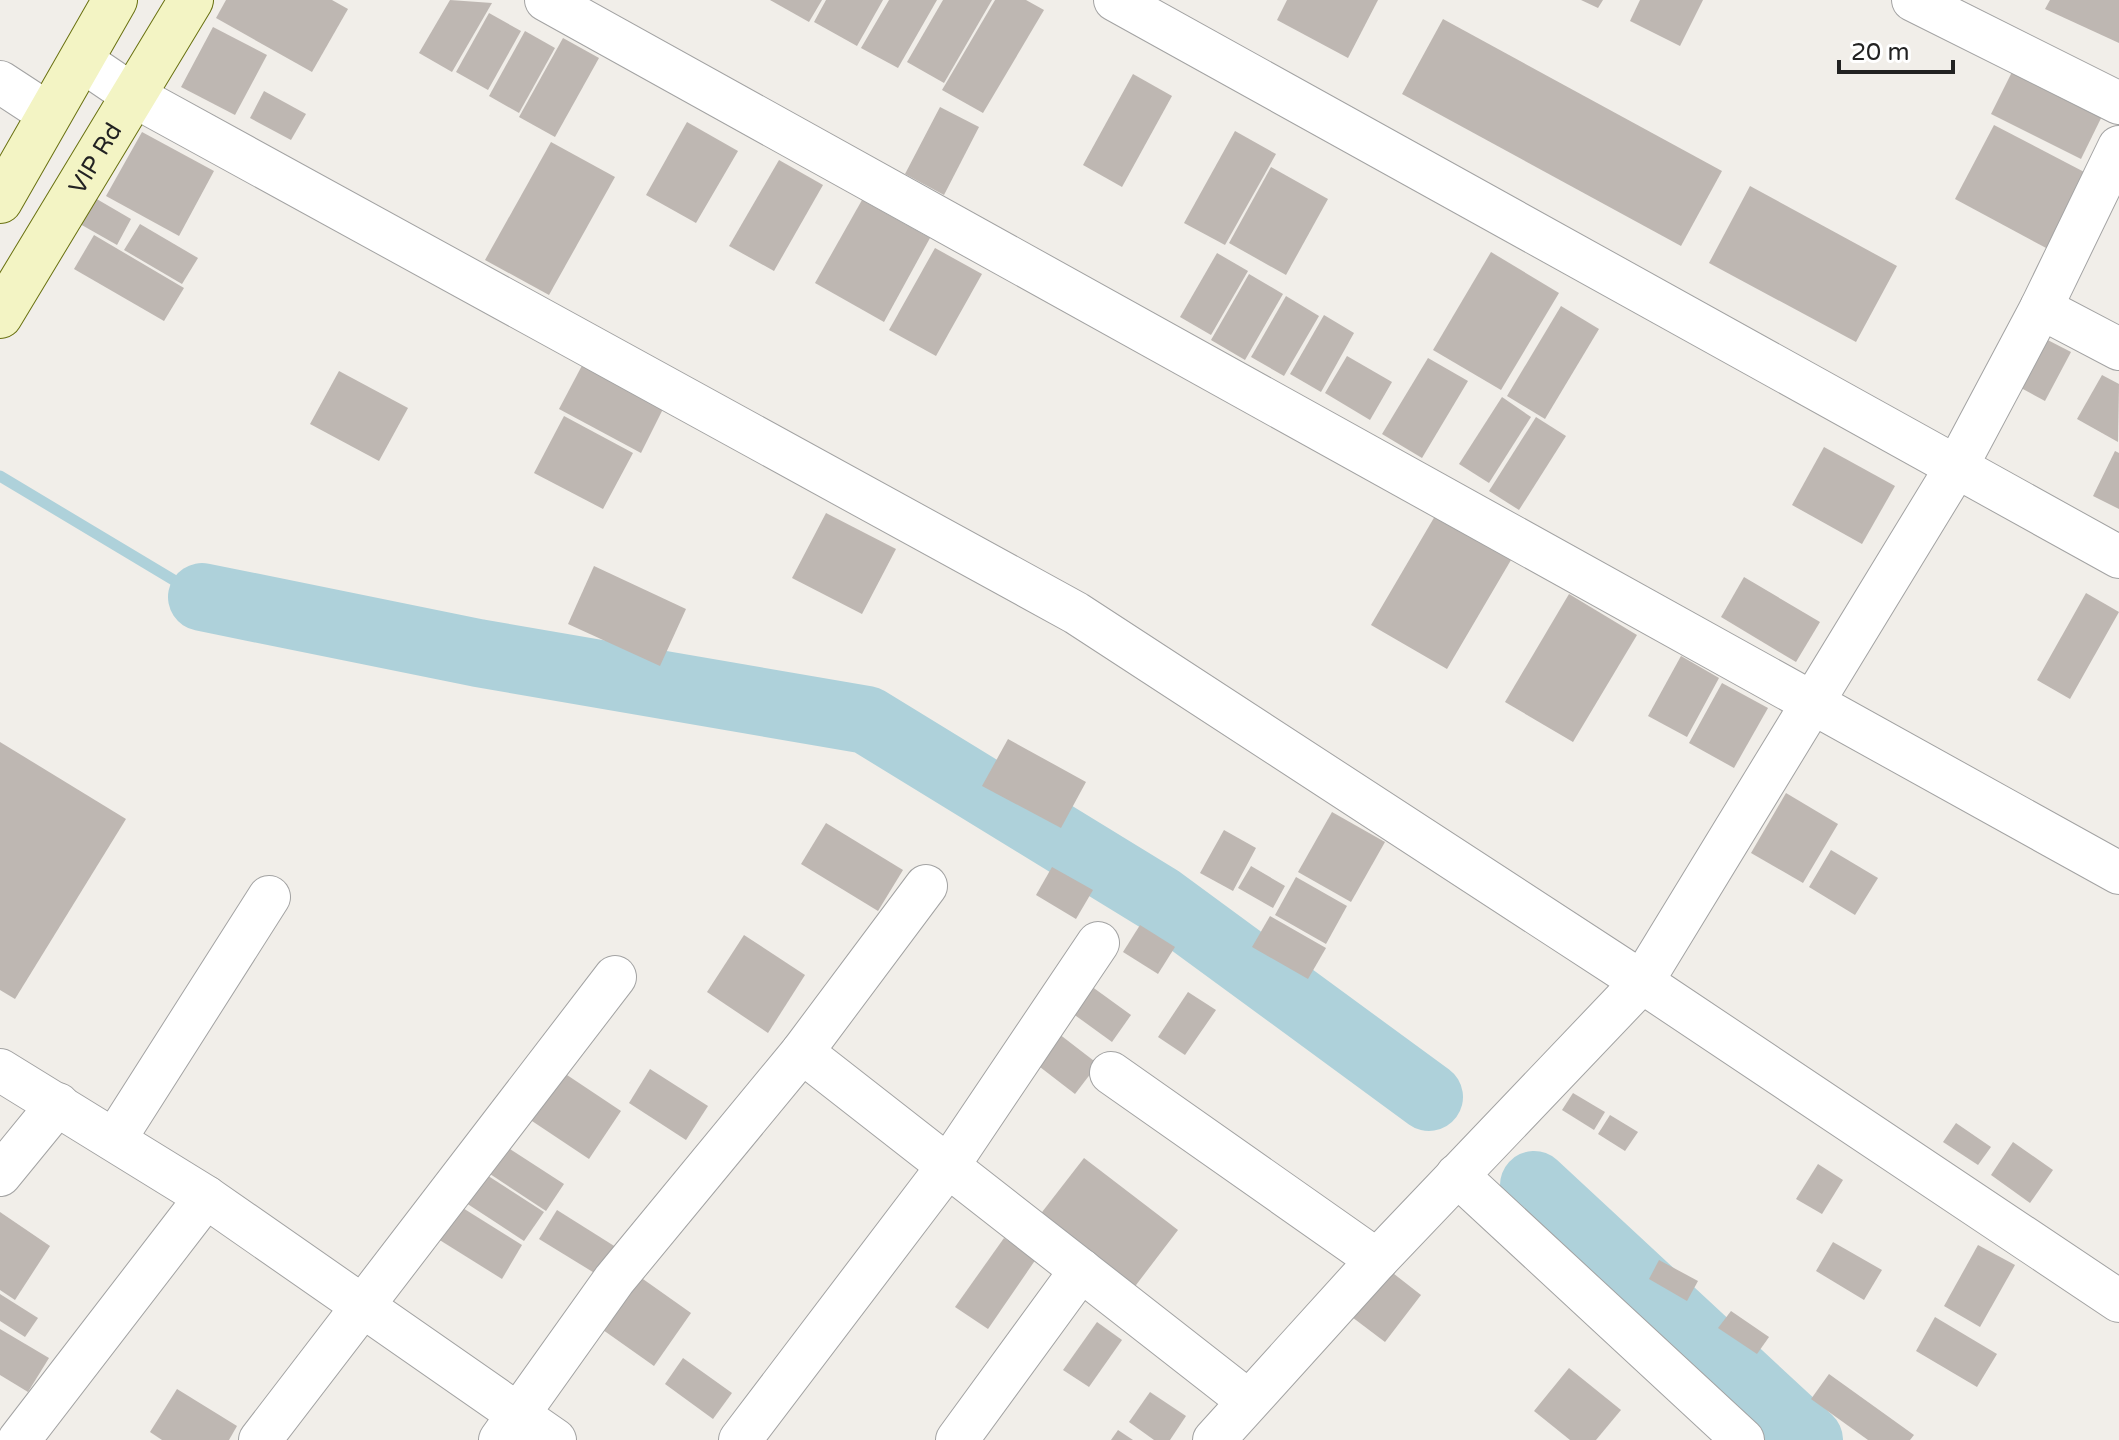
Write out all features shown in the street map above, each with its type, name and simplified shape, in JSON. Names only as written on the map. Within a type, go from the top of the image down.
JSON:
[{"type":"street","points":[[0,201],[115,0]]},
{"type":"street","name":"VIP Rd","points":[[0,316],[191,0]]},
{"type":"street","points":[[546,0],[2119,873]]},
{"type":"street","points":[[1115,0],[2119,557]]},
{"type":"street","points":[[1913,0],[2119,103]]},
{"type":"street","points":[[81,60],[134,96],[1076,613],[1642,982],[2119,1301]]},
{"type":"street","points":[[0,82],[49,114]]},
{"type":"street","points":[[1214,1440],[1377,1260],[1642,982],[1957,466],[2041,308],[2119,147]]},
{"type":"street","points":[[2041,308],[2119,349]]},
{"type":"street","points":[[509,1428],[614,1280],[802,1052],[926,886]]},
{"type":"street","points":[[115,1139],[269,897]]},
{"type":"street","points":[[740,1440],[948,1166],[1098,943]]},
{"type":"street","points":[[260,1440],[615,977]]},
{"type":"street","points":[[802,1052],[1247,1400]]},
{"type":"street","points":[[0,1070],[206,1197],[361,1305],[509,1428],[555,1440]]},
{"type":"street","points":[[1111,1073],[1377,1260]]},
{"type":"street","points":[[0,1175],[58,1104]]},
{"type":"street","points":[[1457,1175],[1743,1440]]},
{"type":"street","points":[[19,1440],[206,1197]]},
{"type":"street","points":[[957,1440],[1081,1270]]},
{"type":"building","points":[[226,0],[332,0],[348,9],[312,72],[216,18]]},
{"type":"building","points":[[450,0],[492,3],[452,72],[419,53]]},
{"type":"building","points":[[770,0],[822,0],[809,22]]},
{"type":"building","points":[[826,0],[883,0],[857,46],[814,22]]},
{"type":"building","points":[[889,0],[937,0],[898,68],[861,48]]},
{"type":"building","points":[[943,0],[992,0],[944,83],[907,62]]},
{"type":"building","points":[[995,0],[1026,0],[1044,10],[983,113],[942,90]]},
{"type":"building","points":[[1287,0],[1378,0],[1348,58],[1277,20]]},
{"type":"building","points":[[1581,0],[1603,0],[1598,8]]},
{"type":"building","points":[[1640,0],[1703,0],[1680,46],[1630,21]]},
{"type":"building","points":[[2050,0],[2119,0],[2119,43],[2045,9]]},
{"type":"building","points":[[489,13],[521,31],[488,90],[456,72]]},
{"type":"building","points":[[1443,19],[1722,171],[1681,246],[1402,94]]},
{"type":"building","points":[[213,27],[267,55],[235,115],[181,87]]},
{"type":"building","points":[[525,31],[555,48],[519,113],[489,96]]},
{"type":"building","points":[[563,38],[599,58],[555,137],[519,117]]},
{"type":"building","points":[[2017,62],[2106,108],[2081,159],[1991,114]]},
{"type":"building","points":[[1133,74],[1172,96],[1122,187],[1083,165]]},
{"type":"building","points":[[264,91],[306,114],[291,140],[250,118]]},
{"type":"building","points":[[940,107],[979,127],[944,195],[905,174]]},
{"type":"building","points":[[687,122],[738,151],[696,223],[646,195]]},
{"type":"building","points":[[1994,125],[2088,174],[2048,249],[1955,199]]},
{"type":"building","points":[[1235,131],[1276,154],[1225,245],[1184,223]]},
{"type":"building","points":[[142,132],[214,171],[179,236],[106,196]]},
{"type":"building","points":[[551,142],[615,177],[549,295],[485,260]]},
{"type":"building","points":[[779,160],[823,185],[774,271],[729,246]]},
{"type":"building","points":[[1271,167],[1328,199],[1286,275],[1229,243]]},
{"type":"building","points":[[1750,186],[1897,266],[1856,342],[1709,263]]},
{"type":"building","points":[[95,198],[131,219],[117,245],[80,224]]},
{"type":"building","points":[[862,200],[930,238],[884,322],[815,283]]},
{"type":"building","points":[[140,224],[198,258],[182,284],[124,250]]},
{"type":"building","points":[[94,235],[184,288],[164,321],[74,269]]},
{"type":"building","points":[[935,248],[982,274],[936,356],[889,330]]},
{"type":"building","points":[[1491,252],[1559,293],[1501,390],[1433,350]]},
{"type":"building","points":[[1217,253],[1248,271],[1211,335],[1180,317]]},
{"type":"building","points":[[1249,274],[1283,294],[1245,360],[1211,340]]},
{"type":"building","points":[[1286,296],[1319,316],[1284,376],[1251,357]]},
{"type":"building","points":[[1561,306],[1599,329],[1545,419],[1507,396]]},
{"type":"building","points":[[1324,315],[1354,333],[1321,392],[1290,374]]},
{"type":"building","points":[[2036,334],[2071,352],[2045,401],[2010,382]]},
{"type":"building","points":[[1347,356],[1392,382],[1370,420],[1325,393]]},
{"type":"building","points":[[586,358],[667,401],[641,453],[559,409]]},
{"type":"building","points":[[1428,358],[1468,381],[1422,458],[1382,434]]},
{"type":"building","points":[[339,371],[408,408],[379,461],[310,424]]},
{"type":"building","points":[[2102,375],[2119,384],[2118,442],[2077,419]]},
{"type":"building","points":[[1502,397],[1531,417],[1489,483],[1459,464]]},
{"type":"building","points":[[564,416],[633,453],[603,509],[534,473]]},
{"type":"building","points":[[1536,417],[1566,436],[1519,510],[1489,491]]},
{"type":"building","points":[[1824,447],[1895,486],[1862,544],[1792,505]]},
{"type":"building","points":[[2115,451],[2119,453],[2119,509],[2093,496]]},
{"type":"building","points":[[826,513],[896,549],[862,614],[792,578]]},
{"type":"building","points":[[1435,516],[1511,560],[1447,669],[1371,625]]},
{"type":"building","points":[[594,566],[686,609],[660,666],[568,624]]},
{"type":"building","points":[[1744,577],[1820,622],[1796,662],[1721,617]]},
{"type":"building","points":[[2086,593],[2119,612],[2070,699],[2037,680]]},
{"type":"building","points":[[1569,594],[1637,635],[1573,742],[1505,702]]},
{"type":"building","points":[[1681,656],[1719,678],[1687,737],[1648,716]]},
{"type":"building","points":[[1722,683],[1768,708],[1734,768],[1689,743]]},
{"type":"building","points":[[1008,739],[1086,782],[1061,828],[982,786]]},
{"type":"building","points":[[0,742],[126,819],[15,999],[0,990]]},
{"type":"building","points":[[1786,793],[1838,824],[1803,883],[1751,853]]},
{"type":"building","points":[[1332,812],[1385,842],[1351,902],[1298,872]]},
{"type":"building","points":[[826,823],[903,870],[878,911],[801,864]]},
{"type":"building","points":[[1224,830],[1256,848],[1233,891],[1200,873]]},
{"type":"building","points":[[1831,850],[1878,878],[1855,915],[1809,887]]},
{"type":"building","points":[[1251,866],[1285,886],[1273,908],[1238,888]]},
{"type":"building","points":[[1052,867],[1093,890],[1076,919],[1036,895]]},
{"type":"building","points":[[1296,877],[1347,906],[1326,944],[1275,915]]},
{"type":"building","points":[[1270,916],[1326,948],[1308,979],[1252,947]]},
{"type":"building","points":[[1140,925],[1175,947],[1158,974],[1123,952]]},
{"type":"building","points":[[744,935],[805,975],[768,1033],[707,992]]},
{"type":"building","points":[[1091,986],[1131,1015],[1112,1042],[1072,1013]]},
{"type":"building","points":[[1188,992],[1216,1010],[1185,1055],[1158,1037]]},
{"type":"building","points":[[1050,1027],[1098,1064],[1075,1094],[1027,1057]]},
{"type":"building","points":[[558,1069],[621,1111],[589,1159],[526,1117]]},
{"type":"building","points":[[650,1069],[708,1106],[686,1140],[629,1103]]},
{"type":"building","points":[[1573,1093],[1605,1112],[1594,1130],[1562,1110]]},
{"type":"building","points":[[1610,1115],[1638,1132],[1625,1151],[1598,1134]]},
{"type":"building","points":[[1956,1123],[1991,1147],[1978,1165],[1943,1142]]},
{"type":"building","points":[[2013,1142],[2053,1170],[2030,1203],[1991,1175]]},
{"type":"building","points":[[507,1147],[564,1184],[546,1211],[490,1174]]},
{"type":"building","points":[[1084,1158],[1178,1230],[1133,1289],[1039,1216]]},
{"type":"building","points":[[1818,1164],[1843,1180],[1822,1214],[1796,1199]]},
{"type":"building","points":[[479,1170],[544,1212],[524,1241],[460,1199]]},
{"type":"building","points":[[450,1200],[522,1245],[502,1279],[430,1234]]},
{"type":"building","points":[[557,1210],[619,1249],[601,1277],[539,1239]]},
{"type":"building","points":[[0,1212],[50,1246],[15,1300],[0,1290]]},
{"type":"building","points":[[1004,1238],[1036,1259],[988,1329],[955,1307]]},
{"type":"building","points":[[1833,1242],[1882,1270],[1864,1300],[1816,1271]]},
{"type":"building","points":[[1978,1245],[2015,1265],[1980,1327],[1944,1306]]},
{"type":"building","points":[[1659,1260],[1698,1281],[1687,1301],[1649,1279]]},
{"type":"building","points":[[1380,1263],[1421,1295],[1385,1342],[1344,1311]]},
{"type":"building","points":[[633,1272],[691,1313],[654,1366],[596,1325]]},
{"type":"building","points":[[0,1294],[38,1318],[25,1337],[0,1321]]},
{"type":"building","points":[[1731,1311],[1769,1337],[1757,1354],[1718,1328]]},
{"type":"building","points":[[1935,1317],[1997,1354],[1977,1387],[1916,1351]]},
{"type":"building","points":[[1097,1322],[1122,1340],[1089,1387],[1063,1370]]},
{"type":"building","points":[[0,1329],[49,1358],[28,1392],[0,1375]]},
{"type":"building","points":[[683,1358],[732,1393],[713,1419],[665,1384]]},
{"type":"building","points":[[1569,1368],[1621,1410],[1596,1440],[1570,1440],[1534,1411]]},
{"type":"building","points":[[1829,1374],[1914,1435],[1910,1440],[1868,1440],[1811,1399]]},
{"type":"building","points":[[177,1389],[237,1426],[229,1440],[162,1440],[150,1432]]},
{"type":"building","points":[[1150,1392],[1186,1416],[1170,1440],[1154,1440],[1129,1422]]},
{"type":"building","points":[[1118,1430],[1133,1440],[1111,1440]]},
{"type":"waterway","points":[[0,476],[202,597]]},
{"type":"waterway","points":[[202,597],[478,653],[867,720],[1159,899],[1429,1097]]},
{"type":"waterway","points":[[1534,1185],[1809,1440]]}]
